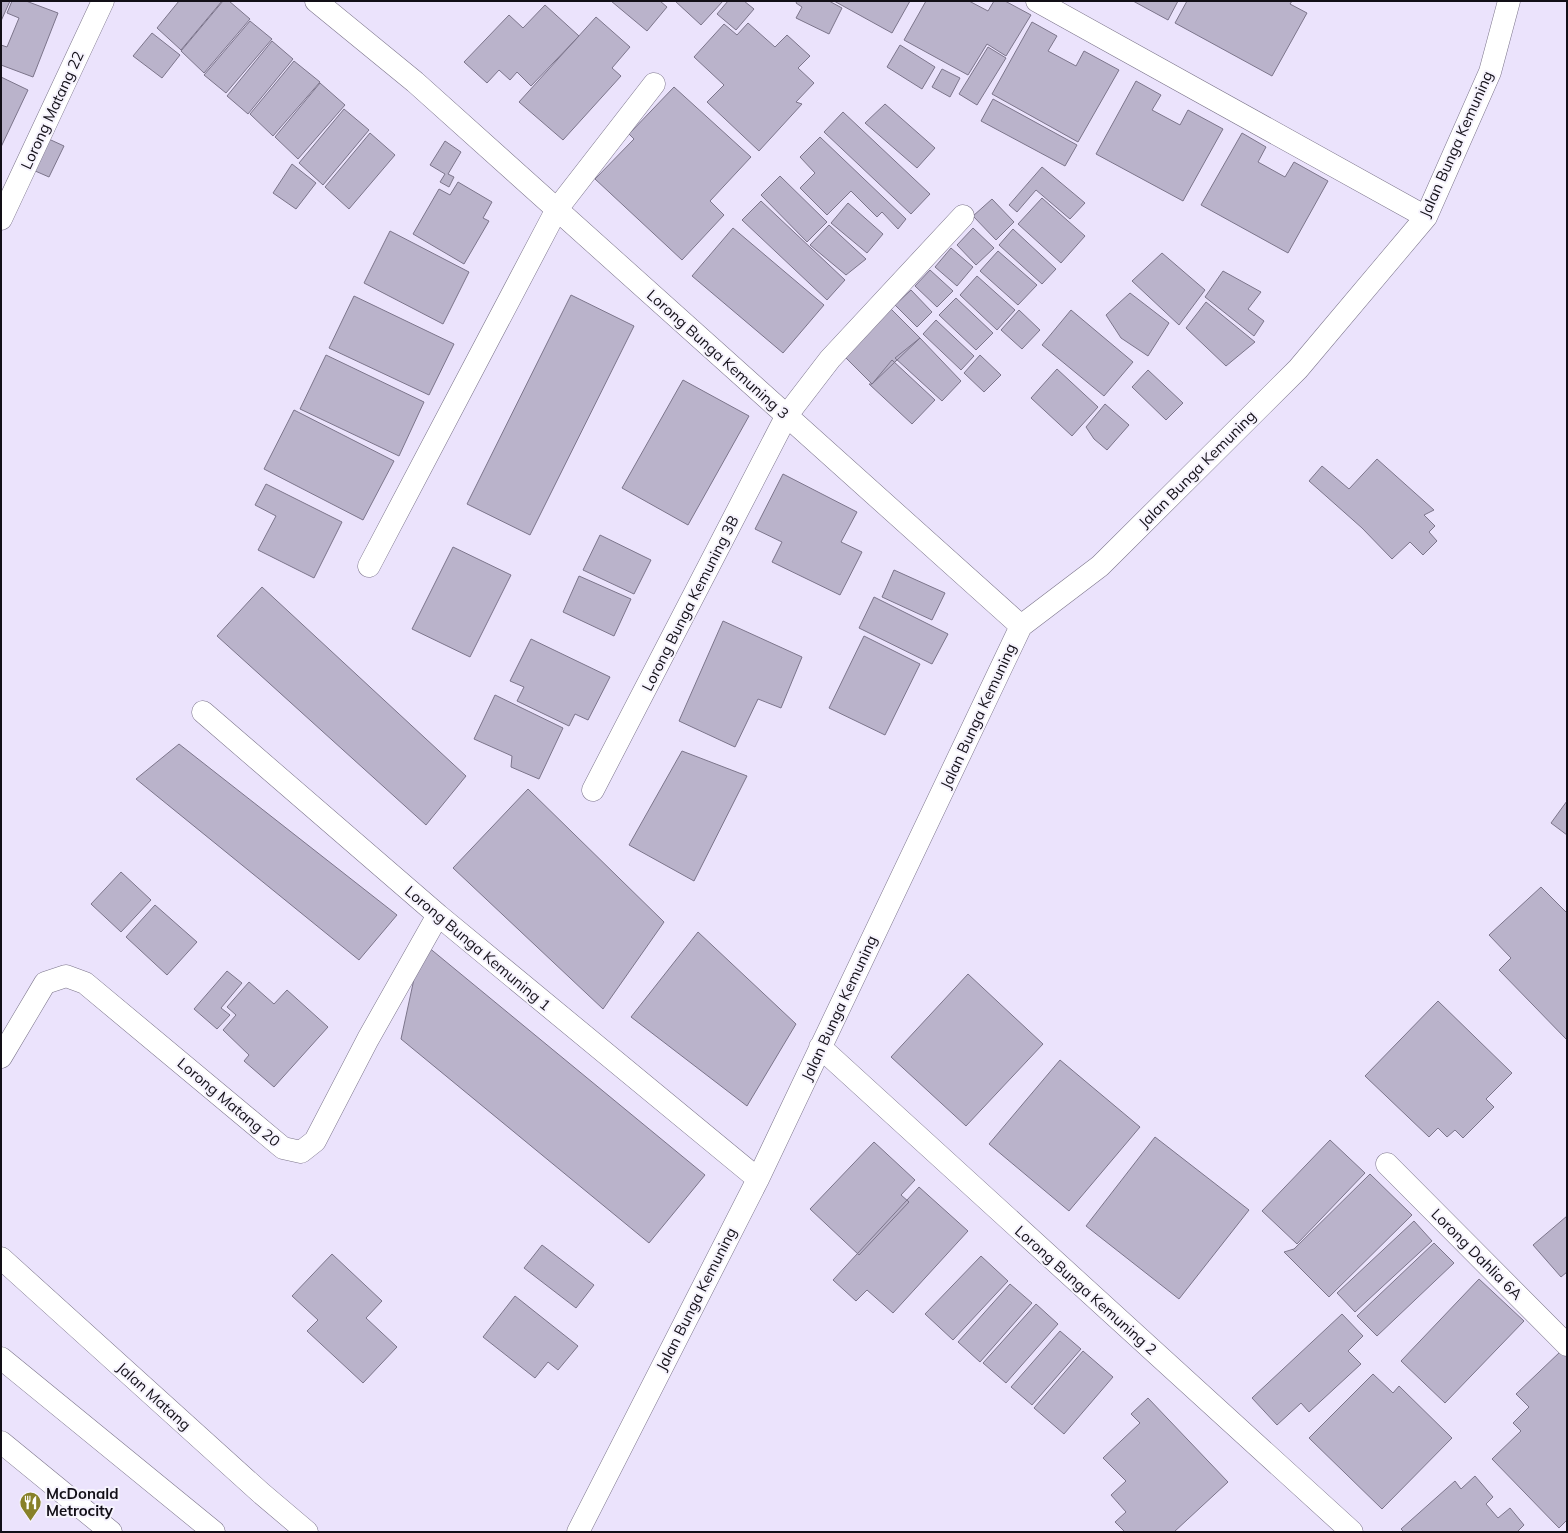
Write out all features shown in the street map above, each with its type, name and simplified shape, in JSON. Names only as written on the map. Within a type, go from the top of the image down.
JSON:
[{"type":"street","name":"Lorong Matang 22","points":[[1,219],[103,1]]},
{"type":"street","name":"Lorong Bunga Kemuning 3","points":[[316,1],[415,82],[1021,626]]},
{"type":"street","points":[[1037,1],[1426,217]]},
{"type":"street","name":"Jalan Bunga Kemuning","points":[[578,1532],[758,1179],[1021,626],[1100,566],[1298,369],[1426,217],[1490,72],[1509,1]]},
{"type":"street","points":[[369,566],[557,209],[654,84]]},
{"type":"street","name":"Lorong Bunga Kemuning 3B","points":[[593,790],[787,415],[830,359],[963,216]]},
{"type":"street","name":"Lorong Bunga Kemuning 1","points":[[203,712],[438,915],[758,1179]]},
{"type":"street","name":"Lorong Matang 20","points":[[1,1057],[45,983],[66,976],[85,983],[283,1148],[301,1152],[315,1141],[368,1039],[438,915]]},
{"type":"street","name":"Lorong Bunga Kemuning 2","points":[[820,1048],[1352,1532]]},
{"type":"street","name":"Lorong Dahlia 6A","points":[[1387,1164],[1567,1345]]},
{"type":"street","name":"Jalan Matang","points":[[1,1258],[307,1532]]},
{"type":"street","points":[[1,1358],[214,1532]]},
{"type":"street","points":[[1,1442],[111,1532]]},
{"type":"building","points":[[1,1],[10,1],[1,21]]},
{"type":"building","points":[[12,1],[26,1],[58,13],[33,77],[1,65],[1,45],[7,47],[19,18],[7,13]]},
{"type":"building","points":[[179,1],[222,1],[181,50],[157,28]]},
{"type":"building","points":[[223,1],[229,1],[250,19],[204,73],[181,51]]},
{"type":"building","points":[[611,1],[660,1],[667,7],[647,31]]},
{"type":"building","points":[[675,1],[723,1],[701,25]]},
{"type":"building","points":[[728,1],[744,1],[754,9],[736,30],[717,14]]},
{"type":"building","points":[[797,1],[829,1],[842,8],[829,34],[796,18],[802,7],[796,3]]},
{"type":"building","points":[[834,1],[910,1],[892,33]]},
{"type":"building","points":[[926,1],[969,1],[988,11],[994,1],[1005,1],[1031,15],[1006,56],[987,44],[968,75],[904,40]]},
{"type":"building","points":[[1133,1],[1178,1],[1168,20]]},
{"type":"building","points":[[1187,1],[1292,1],[1290,4],[1307,13],[1272,76],[1175,23]]},
{"type":"building","points":[[545,5],[579,36],[531,86],[517,72],[510,80],[499,70],[487,83],[464,62],[509,15],[523,28]]},
{"type":"building","points":[[596,17],[630,47],[612,68],[621,76],[563,140],[519,102]]},
{"type":"building","points":[[250,21],[272,39],[226,93],[204,75]]},
{"type":"building","points":[[1032,22],[1057,36],[1048,51],[1076,66],[1084,51],[1119,70],[1078,142],[992,94]]},
{"type":"building","points":[[748,23],[775,47],[787,35],[810,56],[798,68],[814,83],[796,102],[802,104],[759,151],[707,102],[724,85],[694,57],[724,24],[737,35]]},
{"type":"building","points":[[152,33],[180,55],[162,78],[133,56]]},
{"type":"building","points":[[272,41],[293,59],[248,114],[227,96]]},
{"type":"building","points":[[900,45],[935,67],[922,89],[887,67]]},
{"type":"building","points":[[988,47],[1006,58],[977,105],[959,94]]},
{"type":"building","points":[[294,61],[320,82],[273,136],[250,114]]},
{"type":"building","points":[[942,69],[960,78],[950,97],[932,87]]},
{"type":"building","points":[[1,77],[28,90],[1,147]]},
{"type":"building","points":[[1136,81],[1161,95],[1152,110],[1180,125],[1188,110],[1223,129],[1183,201],[1096,154]]},
{"type":"building","points":[[320,83],[345,105],[298,159],[275,137]]},
{"type":"building","points":[[674,87],[751,157],[710,201],[724,215],[682,260],[595,179],[634,139],[629,134]]},
{"type":"building","points":[[993,99],[1077,145],[1065,166],[981,121]]},
{"type":"building","points":[[885,104],[935,148],[917,168],[865,123]]},
{"type":"building","points":[[344,109],[369,130],[323,185],[299,163]]},
{"type":"building","points":[[843,112],[930,194],[911,214],[824,132]]},
{"type":"building","points":[[370,133],[395,155],[349,209],[325,187]]},
{"type":"building","points":[[1242,133],[1266,147],[1258,162],[1285,177],[1294,162],[1328,181],[1288,253],[1201,205]]},
{"type":"building","points":[[40,135],[64,146],[49,177],[26,167]]},
{"type":"building","points":[[820,137],[906,219],[898,229],[882,212],[877,217],[851,191],[827,215],[800,188],[815,173],[800,157]]},
{"type":"building","points":[[445,141],[461,152],[448,174],[454,177],[449,187],[440,182],[445,174],[430,165]]},
{"type":"building","points":[[292,164],[316,183],[296,209],[273,193]]},
{"type":"building","points":[[1042,167],[1085,203],[1070,219],[1036,190],[1017,212],[1009,205]]},
{"type":"building","points":[[780,176],[827,222],[807,242],[761,195]]},
{"type":"building","points":[[458,182],[492,202],[483,218],[489,221],[464,264],[413,234],[439,189],[450,195]]},
{"type":"building","points":[[1042,198],[1085,236],[1061,263],[1018,224]]},
{"type":"building","points":[[992,199],[1014,222],[996,240],[973,216]]},
{"type":"building","points":[[761,201],[845,280],[827,300],[742,220]]},
{"type":"building","points":[[848,203],[883,234],[867,253],[831,223]]},
{"type":"building","points":[[829,225],[866,259],[846,275],[810,245]]},
{"type":"building","points":[[733,228],[824,305],[783,353],[692,276]]},
{"type":"building","points":[[973,228],[994,248],[976,265],[957,245]]},
{"type":"building","points":[[1013,229],[1056,269],[1042,284],[999,245]]},
{"type":"building","points":[[390,231],[469,272],[443,324],[364,283]]},
{"type":"building","points":[[951,248],[973,267],[957,286],[935,267]]},
{"type":"building","points":[[998,251],[1037,285],[1018,305],[980,271]]},
{"type":"building","points":[[1162,253],[1205,290],[1179,325],[1132,281]]},
{"type":"building","points":[[930,270],[953,291],[937,307],[915,286]]},
{"type":"building","points":[[1223,271],[1261,292],[1248,309],[1264,321],[1254,336],[1205,297]]},
{"type":"building","points":[[977,276],[1015,310],[997,330],[960,295]]},
{"type":"building","points":[[911,290],[932,312],[917,327],[895,305]]},
{"type":"building","points":[[1130,293],[1169,323],[1148,356],[1121,338],[1106,315]]},
{"type":"building","points":[[571,295],[634,326],[530,535],[467,504]]},
{"type":"building","points":[[354,296],[454,344],[429,395],[329,348]]},
{"type":"building","points":[[956,298],[993,333],[976,350],[939,315]]},
{"type":"building","points":[[1206,302],[1255,342],[1226,366],[1186,328]]},
{"type":"building","points":[[890,308],[920,338],[872,384],[843,355]]},
{"type":"building","points":[[1019,310],[1040,330],[1022,349],[1001,330]]},
{"type":"building","points":[[1071,310],[1133,362],[1104,396],[1042,345]]},
{"type":"building","points":[[936,320],[974,356],[961,370],[923,334]]},
{"type":"building","points":[[920,338],[961,381],[942,401],[895,358]]},
{"type":"building","points":[[326,355],[424,402],[399,456],[300,409]]},
{"type":"building","points":[[980,355],[1001,375],[984,392],[964,373]]},
{"type":"building","points":[[892,360],[935,400],[912,424],[869,384],[872,384]]},
{"type":"building","points":[[1057,369],[1098,407],[1072,436],[1031,398]]},
{"type":"building","points":[[1148,370],[1183,403],[1166,420],[1132,387]]},
{"type":"building","points":[[683,380],[749,416],[688,525],[622,488]]},
{"type":"building","points":[[1105,404],[1129,425],[1107,450],[1094,439],[1086,427]]},
{"type":"building","points":[[294,410],[394,461],[363,520],[264,469]]},
{"type":"building","points":[[1377,459],[1434,510],[1424,515],[1435,526],[1429,532],[1437,541],[1423,555],[1410,542],[1392,559],[1362,528],[1309,481],[1322,466],[1349,489]]},
{"type":"building","points":[[783,474],[857,512],[841,542],[862,552],[840,595],[772,562],[782,542],[755,529]]},
{"type":"building","points":[[266,484],[342,522],[314,578],[258,550],[276,516],[255,505]]},
{"type":"building","points":[[600,535],[651,560],[634,594],[583,570]]},
{"type":"building","points":[[453,547],[511,575],[470,657],[412,629]]},
{"type":"building","points":[[894,570],[945,593],[932,620],[882,597]]},
{"type":"building","points":[[579,576],[631,599],[614,636],[563,612]]},
{"type":"building","points":[[262,587],[466,776],[426,825],[217,636]]},
{"type":"building","points":[[874,597],[948,634],[932,664],[859,628]]},
{"type":"building","points":[[723,621],[802,657],[781,708],[758,699],[735,747],[679,721]]},
{"type":"building","points":[[864,636],[920,664],[885,735],[829,708]]},
{"type":"building","points":[[531,639],[610,677],[588,720],[575,714],[569,726],[517,701],[524,687],[510,681]]},
{"type":"building","points":[[495,695],[563,728],[539,779],[511,767],[512,756],[474,739]]},
{"type":"building","points":[[179,744],[397,915],[359,960],[136,779]]},
{"type":"building","points":[[682,751],[747,776],[694,881],[629,845]]},
{"type":"building","points":[[528,789],[664,922],[603,1009],[453,868]]},
{"type":"building","points":[[1567,801],[1567,835],[1551,823]]},
{"type":"building","points":[[121,872],[151,900],[121,932],[91,904]]},
{"type":"building","points":[[1541,887],[1567,913],[1567,1040],[1499,970],[1511,958],[1489,935]]},
{"type":"building","points":[[155,905],[197,942],[167,975],[126,937]]},
{"type":"building","points":[[698,932],[796,1024],[747,1106],[631,1017]]},
{"type":"building","points":[[422,942],[705,1175],[649,1243],[401,1039]]},
{"type":"building","points":[[227,971],[242,983],[221,1008],[230,1015],[217,1029],[194,1009]]},
{"type":"building","points":[[968,974],[1043,1044],[966,1126],[891,1057]]},
{"type":"building","points":[[249,982],[274,1004],[287,990],[328,1027],[274,1087],[244,1061],[249,1055],[223,1030],[236,1015],[227,1007]]},
{"type":"building","points":[[1438,1001],[1512,1073],[1486,1099],[1494,1107],[1463,1138],[1455,1130],[1447,1137],[1438,1128],[1429,1137],[1365,1076]]},
{"type":"building","points":[[1060,1060],[1140,1127],[1069,1211],[989,1144]]},
{"type":"building","points":[[1155,1137],[1249,1210],[1179,1299],[1086,1226]]},
{"type":"building","points":[[1330,1140],[1365,1173],[1297,1244],[1262,1211]]},
{"type":"building","points":[[874,1142],[915,1180],[901,1195],[909,1202],[859,1255],[810,1209]]},
{"type":"building","points":[[1370,1174],[1412,1215],[1329,1297],[1284,1252],[1294,1249]]},
{"type":"building","points":[[919,1187],[968,1231],[893,1313],[867,1290],[856,1301],[833,1280]]},
{"type":"building","points":[[1567,1216],[1567,1272],[1561,1277],[1533,1245]]},
{"type":"building","points":[[1414,1221],[1432,1241],[1355,1312],[1337,1293]]},
{"type":"building","points":[[1434,1243],[1454,1263],[1377,1336],[1357,1316]]},
{"type":"building","points":[[542,1245],[594,1285],[576,1308],[524,1268]]},
{"type":"building","points":[[332,1254],[382,1301],[366,1318],[397,1347],[363,1383],[307,1331],[318,1320],[292,1296]]},
{"type":"building","points":[[981,1256],[1008,1281],[953,1340],[925,1314]]},
{"type":"building","points":[[1479,1279],[1524,1321],[1445,1403],[1401,1361]]},
{"type":"building","points":[[1010,1284],[1032,1303],[980,1362],[958,1342]]},
{"type":"building","points":[[515,1296],[578,1346],[558,1370],[548,1362],[535,1378],[483,1337]]},
{"type":"building","points":[[1036,1304],[1058,1324],[1006,1383],[983,1363]]},
{"type":"building","points":[[1342,1314],[1363,1336],[1348,1351],[1361,1364],[1309,1412],[1301,1403],[1277,1425],[1252,1398]]},
{"type":"building","points":[[1060,1331],[1081,1349],[1032,1405],[1011,1387]]},
{"type":"building","points":[[1083,1351],[1113,1377],[1064,1434],[1034,1408]]},
{"type":"building","points":[[1561,1351],[1567,1356],[1567,1520],[1559,1528],[1492,1459],[1521,1431],[1513,1423],[1529,1407],[1516,1394]]},
{"type":"building","points":[[1373,1374],[1393,1393],[1399,1386],[1452,1438],[1382,1509],[1309,1438]]},
{"type":"building","points":[[1148,1398],[1228,1482],[1174,1532],[1125,1532],[1115,1522],[1126,1512],[1111,1495],[1126,1481],[1103,1458],[1140,1423],[1131,1414]]},
{"type":"building","points":[[1475,1476],[1493,1497],[1486,1504],[1498,1518],[1510,1508],[1524,1525],[1517,1532],[1404,1532],[1401,1529],[1455,1481],[1461,1489]]},
{"type":"place","name":"McDonald Metrocity","points":[[31,1522]]}]
